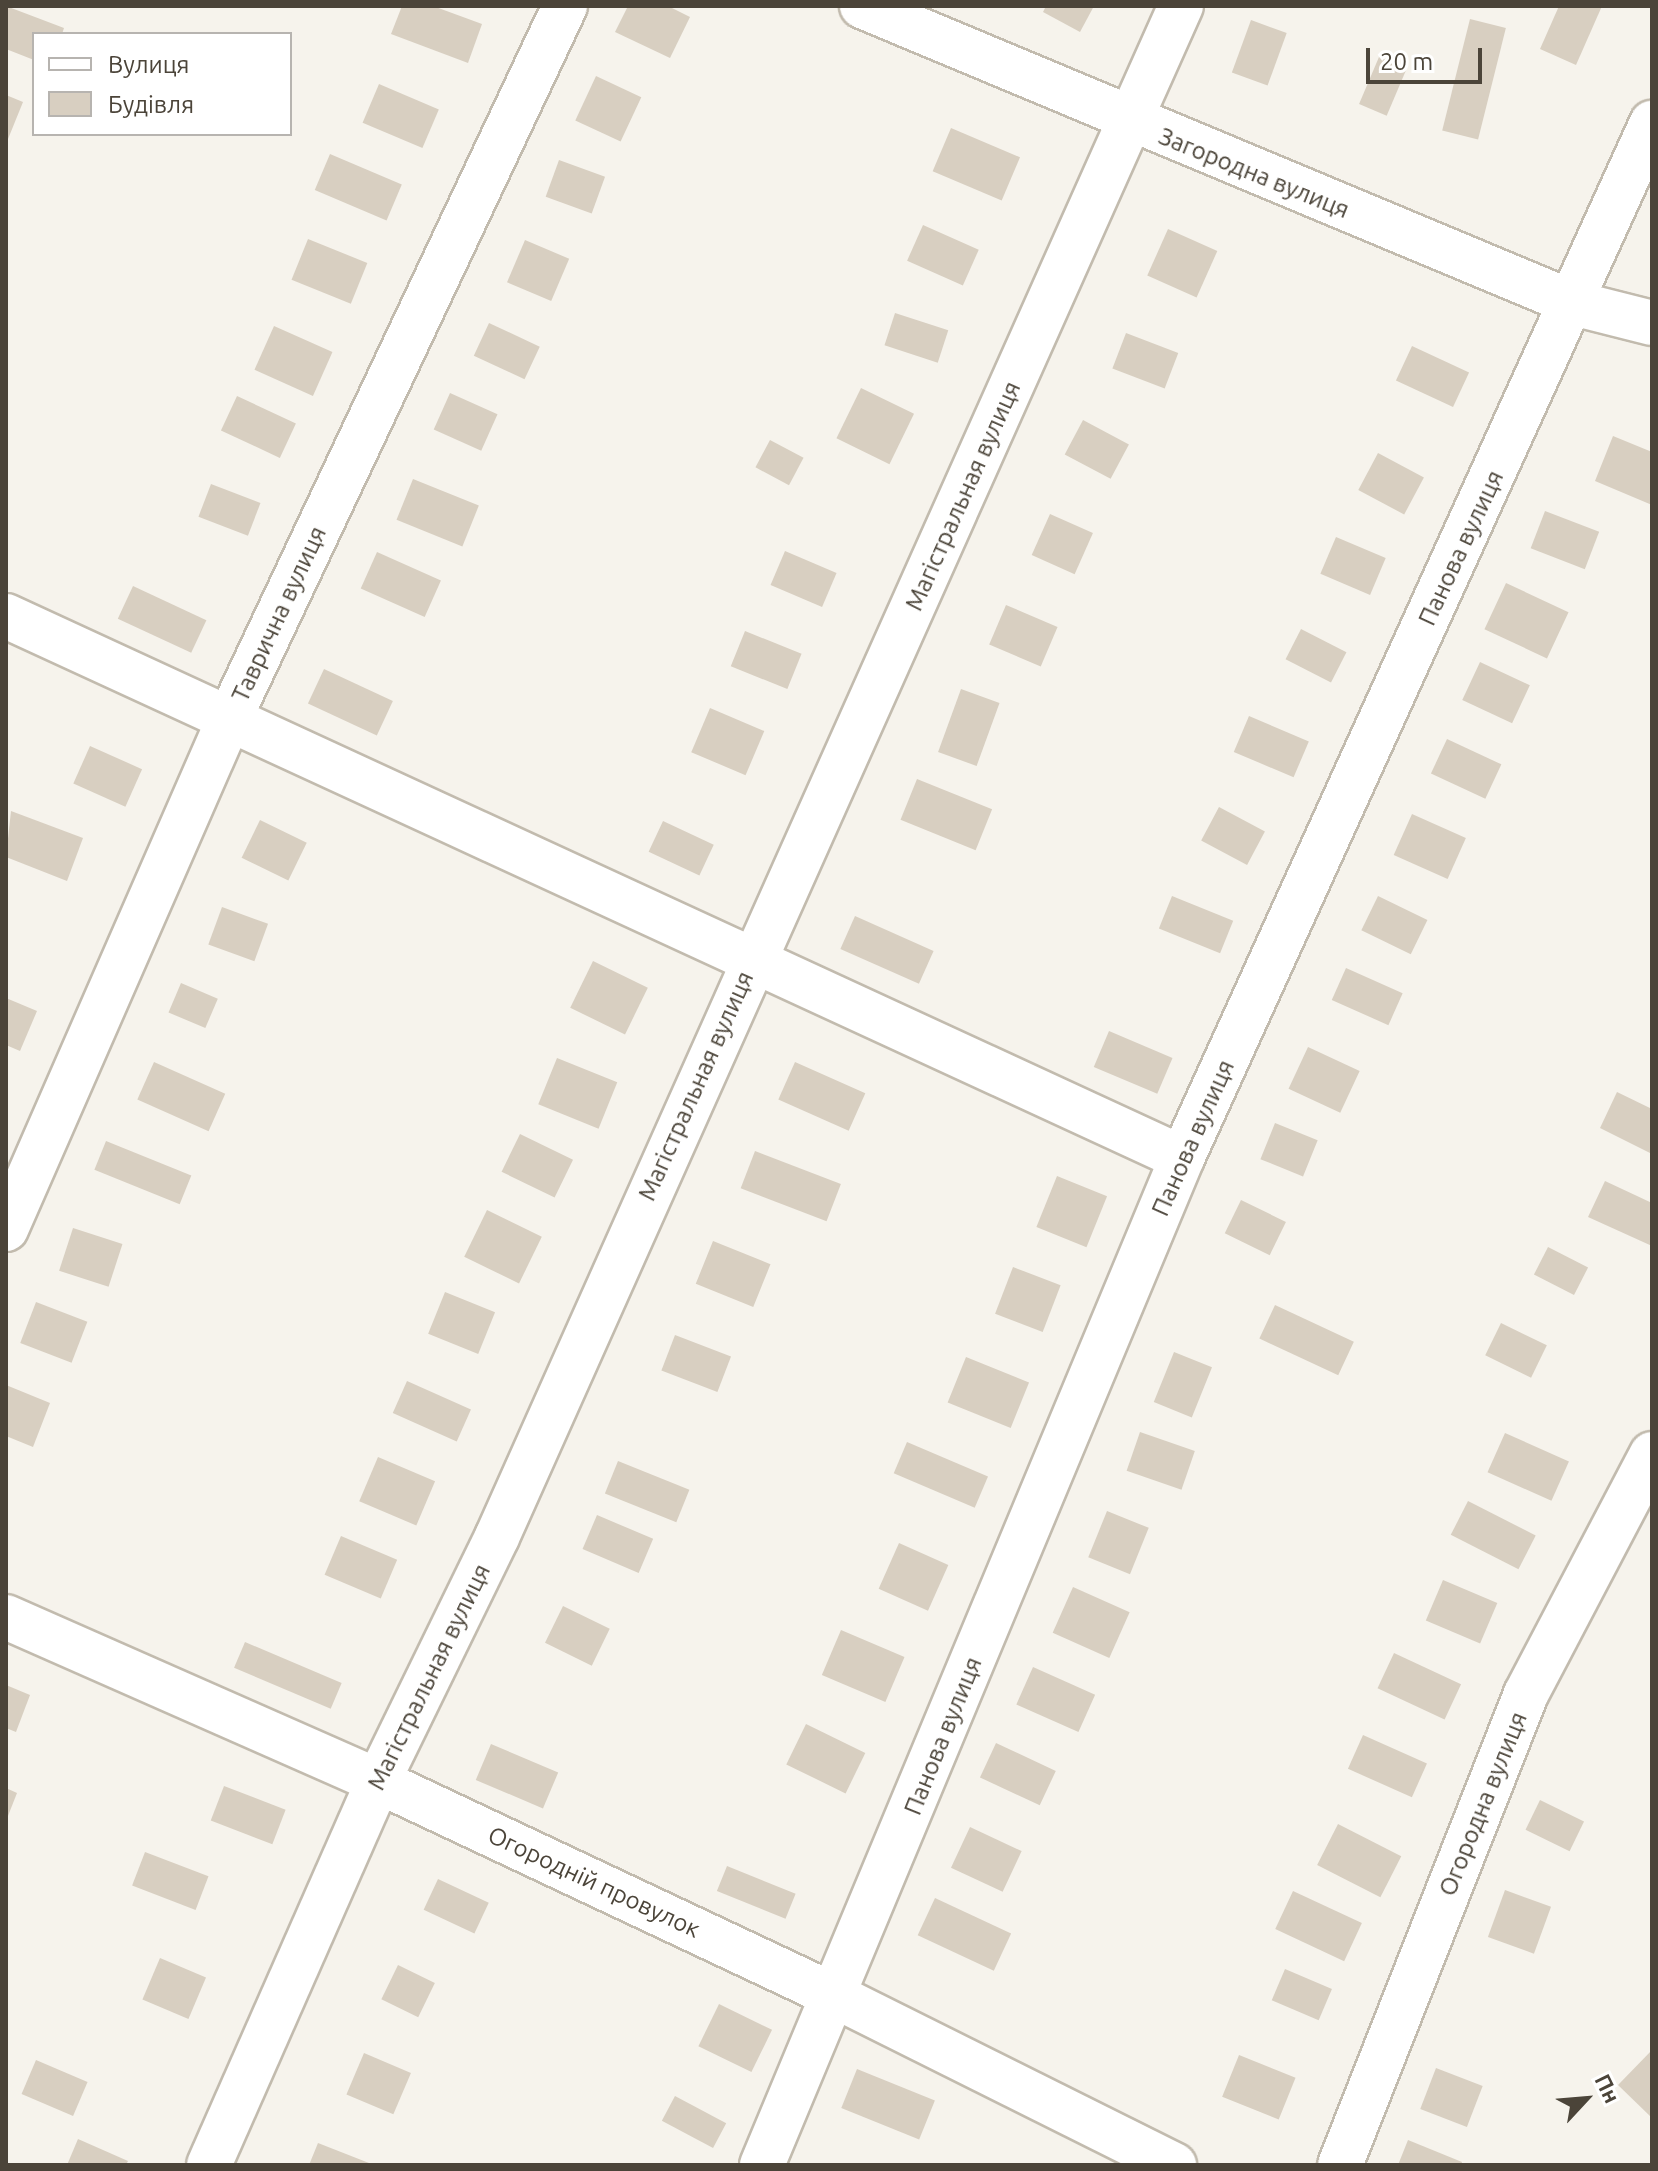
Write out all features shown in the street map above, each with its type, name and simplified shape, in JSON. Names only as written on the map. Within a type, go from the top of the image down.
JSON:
[{"type":"street","name":"Таврична вулиця","points":[[6,1229],[230,717],[565,6]]},
{"type":"street","name":"Загородна вулиця","points":[[862,6],[1129,122],[1573,303],[1652,323]]},
{"type":"street","name":"Магістральная вулиця","points":[[209,2165],[378,1781],[497,1537],[1181,6]]},
{"type":"street","name":"Панова вулиця","points":[[762,2165],[1182,1158],[1573,303],[1652,123]]},
{"type":"street","points":[[6,616],[230,717],[751,963],[1182,1158]]},
{"type":"street","name":"Огородна вулиця","points":[[1340,2165],[1526,1694],[1652,1454]]},
{"type":"street","name":"Огородній провулок","points":[[6,1617],[378,1781],[835,1996],[1174,2165]]},
{"type":"building","points":[[6,6],[64,28],[63,32],[32,32],[32,59],[6,49]]},
{"type":"building","points":[[402,6],[433,6],[482,24],[468,63],[391,34]]},
{"type":"building","points":[[628,6],[668,6],[690,17],[670,58],[615,32]]},
{"type":"building","points":[[1046,6],[1094,6],[1080,32],[1043,12]]},
{"type":"building","points":[[1559,6],[1602,6],[1576,65],[1540,49]]},
{"type":"building","points":[[1470,19],[1506,28],[1478,140],[1442,131]]},
{"type":"building","points":[[1251,20],[1287,33],[1268,86],[1232,73]]},
{"type":"building","points":[[1379,57],[1407,69],[1387,116],[1359,104]]},
{"type":"building","points":[[596,76],[641,97],[621,142],[575,120]]},
{"type":"building","points":[[379,84],[439,109],[422,148],[363,123]]},
{"type":"building","points":[[6,95],[23,102],[6,144]]},
{"type":"building","points":[[951,128],[1020,157],[1002,201],[933,171]]},
{"type":"building","points":[[330,154],[402,184],[387,220],[315,190]]},
{"type":"building","points":[[559,160],[605,177],[592,213],[546,197]]},
{"type":"building","points":[[923,225],[979,250],[963,285],[907,261]]},
{"type":"building","points":[[1168,229],[1217,251],[1197,298],[1147,276]]},
{"type":"building","points":[[308,239],[367,263],[351,304],[292,280]]},
{"type":"building","points":[[525,240],[569,259],[551,301],[507,282]]},
{"type":"building","points":[[895,313],[948,330],[938,363],[884,345]]},
{"type":"building","points":[[489,323],[540,347],[525,379],[474,356]]},
{"type":"building","points":[[274,326],[332,352],[313,396],[254,370]]},
{"type":"building","points":[[1126,333],[1178,353],[1165,389],[1112,368]]},
{"type":"building","points":[[1412,346],[1469,373],[1453,407],[1396,380]]},
{"type":"building","points":[[861,388],[914,414],[889,464],[836,438]]},
{"type":"building","points":[[450,393],[498,414],[481,451],[434,430]]},
{"type":"building","points":[[237,396],[296,423],[280,458],[221,430]]},
{"type":"building","points":[[1083,420],[1129,444],[1111,479],[1065,454]]},
{"type":"building","points":[[1613,436],[1652,452],[1652,505],[1595,481]]},
{"type":"building","points":[[770,440],[804,458],[789,485],[755,467]]},
{"type":"building","points":[[1378,453],[1424,477],[1404,514],[1358,490]]},
{"type":"building","points":[[413,479],[479,506],[462,546],[397,520]]},
{"type":"building","points":[[211,484],[260,503],[248,536],[198,517]]},
{"type":"building","points":[[1545,511],[1599,532],[1585,569],[1531,548]]},
{"type":"building","points":[[1050,514],[1093,533],[1075,574],[1032,555]]},
{"type":"building","points":[[1336,537],[1386,558],[1370,595],[1320,574]]},
{"type":"building","points":[[785,551],[837,573],[822,607],[771,585]]},
{"type":"building","points":[[377,552],[441,580],[425,617],[361,589]]},
{"type":"building","points":[[1506,583],[1569,612],[1547,658],[1484,629]]},
{"type":"building","points":[[133,586],[206,620],[191,653],[118,619]]},
{"type":"building","points":[[1006,605],[1058,627],[1041,666],[989,645]]},
{"type":"building","points":[[1301,629],[1346,652],[1331,682],[1286,659]]},
{"type":"building","points":[[745,631],[802,654],[787,689],[731,666]]},
{"type":"building","points":[[1480,662],[1530,685],[1512,723],[1462,700]]},
{"type":"building","points":[[324,669],[393,701],[377,736],[308,703]]},
{"type":"building","points":[[961,689],[1000,703],[977,766],[938,752]]},
{"type":"building","points":[[710,708],[764,731],[746,775],[691,752]]},
{"type":"building","points":[[1249,716],[1309,741],[1294,777],[1234,752]]},
{"type":"building","points":[[1447,739],[1501,764],[1485,799],[1431,773]]},
{"type":"building","points":[[90,746],[142,769],[125,807],[73,783]]},
{"type":"building","points":[[917,779],[992,809],[976,850],[901,820]]},
{"type":"building","points":[[1219,807],[1265,831],[1247,865],[1201,841]]},
{"type":"building","points":[[11,811],[83,838],[67,881],[6,857]]},
{"type":"building","points":[[1412,814],[1466,838],[1448,879],[1394,855]]},
{"type":"building","points":[[260,820],[307,843],[288,881],[242,858]]},
{"type":"building","points":[[663,821],[714,845],[699,875],[649,852]]},
{"type":"building","points":[[1172,896],[1233,921],[1220,953],[1159,928]]},
{"type":"building","points":[[1378,896],[1427,920],[1411,954],[1361,930]]},
{"type":"building","points":[[222,907],[268,924],[254,961],[208,945]]},
{"type":"building","points":[[855,916],[934,951],[919,984],[840,949]]},
{"type":"building","points":[[593,961],[648,988],[625,1034],[570,1008]]},
{"type":"building","points":[[1346,968],[1403,993],[1388,1025],[1332,1000]]},
{"type":"building","points":[[181,983],[218,999],[205,1028],[168,1012]]},
{"type":"building","points":[[6,998],[37,1011],[20,1051],[6,1045]]},
{"type":"building","points":[[1109,1031],[1173,1058],[1157,1094],[1094,1067]]},
{"type":"building","points":[[1308,1047],[1360,1071],[1340,1113],[1289,1089]]},
{"type":"building","points":[[557,1058],[617,1082],[599,1129],[538,1104]]},
{"type":"building","points":[[154,1062],[225,1094],[209,1131],[137,1099]]},
{"type":"building","points":[[795,1062],[865,1093],[849,1131],[778,1099]]},
{"type":"building","points":[[1617,1092],[1652,1109],[1652,1154],[1600,1128]]},
{"type":"building","points":[[1275,1123],[1318,1140],[1303,1176],[1260,1159]]},
{"type":"building","points":[[520,1134],[573,1160],[555,1198],[502,1172]]},
{"type":"building","points":[[106,1141],[191,1175],[180,1204],[94,1170]]},
{"type":"building","points":[[755,1151],[841,1184],[827,1221],[741,1188]]},
{"type":"building","points":[[1057,1176],[1107,1196],[1086,1247],[1036,1227]]},
{"type":"building","points":[[1605,1181],[1652,1203],[1652,1246],[1588,1217]]},
{"type":"building","points":[[1241,1200],[1286,1222],[1270,1255],[1225,1233]]},
{"type":"building","points":[[487,1210],[542,1237],[519,1283],[464,1257]]},
{"type":"building","points":[[73,1228],[122,1244],[109,1287],[59,1271]]},
{"type":"building","points":[[713,1241],[770,1264],[753,1307],[696,1284]]},
{"type":"building","points":[[1548,1247],[1588,1267],[1574,1295],[1534,1275]]},
{"type":"building","points":[[1013,1267],[1061,1285],[1043,1332],[995,1314]]},
{"type":"building","points":[[445,1292],[495,1312],[478,1354],[428,1334]]},
{"type":"building","points":[[36,1302],[87,1322],[72,1363],[20,1343]]},
{"type":"building","points":[[1275,1305],[1354,1342],[1338,1375],[1259,1339]]},
{"type":"building","points":[[1501,1323],[1547,1345],[1531,1378],[1485,1355]]},
{"type":"building","points":[[675,1335],[731,1357],[717,1392],[661,1370]]},
{"type":"building","points":[[1174,1352],[1212,1367],[1192,1417],[1154,1402]]},
{"type":"building","points":[[966,1357],[1029,1382],[1011,1428],[948,1402]]},
{"type":"building","points":[[407,1381],[471,1409],[457,1441],[393,1413]]},
{"type":"building","points":[[6,1385],[50,1403],[33,1447],[6,1436]]},
{"type":"building","points":[[1140,1432],[1195,1451],[1181,1490],[1127,1471]]},
{"type":"building","points":[[1505,1433],[1569,1461],[1551,1501],[1488,1472]]},
{"type":"building","points":[[907,1442],[988,1476],[975,1508],[894,1473]]},
{"type":"building","points":[[378,1457],[435,1481],[416,1525],[359,1501]]},
{"type":"building","points":[[618,1461],[689,1490],[676,1522],[605,1493]]},
{"type":"building","points":[[1468,1501],[1536,1536],[1518,1569],[1451,1535]]},
{"type":"building","points":[[1107,1511],[1149,1528],[1130,1574],[1088,1557]]},
{"type":"building","points":[[597,1515],[653,1539],[639,1573],[583,1549]]},
{"type":"building","points":[[341,1536],[397,1560],[381,1598],[325,1575]]},
{"type":"building","points":[[899,1543],[948,1565],[928,1611],[879,1589]]},
{"type":"building","points":[[1443,1580],[1497,1603],[1480,1644],[1426,1621]]},
{"type":"building","points":[[1073,1587],[1130,1612],[1109,1658],[1053,1633]]},
{"type":"building","points":[[563,1606],[610,1629],[592,1666],[545,1643]]},
{"type":"building","points":[[841,1630],[905,1657],[885,1702],[822,1675]]},
{"type":"building","points":[[245,1642],[342,1683],[331,1709],[234,1668]]},
{"type":"building","points":[[1394,1653],[1461,1684],[1445,1720],[1378,1688]]},
{"type":"building","points":[[1033,1667],[1095,1695],[1078,1732],[1016,1704]]},
{"type":"building","points":[[6,1685],[30,1695],[16,1732],[6,1728]]},
{"type":"building","points":[[806,1724],[865,1753],[846,1793],[786,1764]]},
{"type":"building","points":[[1363,1735],[1427,1763],[1412,1797],[1348,1769]]},
{"type":"building","points":[[996,1743],[1056,1771],[1040,1805],[980,1777]]},
{"type":"building","points":[[491,1744],[558,1773],[543,1808],[476,1780]]},
{"type":"building","points":[[224,1786],[286,1810],[272,1844],[211,1821]]},
{"type":"building","points":[[6,1788],[17,1793],[6,1821]]},
{"type":"building","points":[[1540,1800],[1584,1821],[1570,1851],[1526,1830]]},
{"type":"building","points":[[1338,1824],[1401,1856],[1380,1897],[1317,1865]]},
{"type":"building","points":[[970,1827],[1022,1851],[1003,1892],[951,1868]]},
{"type":"building","points":[[145,1852],[208,1876],[196,1910],[132,1886]]},
{"type":"building","points":[[727,1866],[796,1894],[785,1919],[717,1891]]},
{"type":"building","points":[[438,1879],[489,1903],[474,1933],[424,1910]]},
{"type":"building","points":[[1505,1890],[1551,1907],[1534,1954],[1488,1937]]},
{"type":"building","points":[[1293,1891],[1362,1923],[1344,1961],[1275,1929]]},
{"type":"building","points":[[935,1898],[1011,1933],[994,1971],[918,1935]]},
{"type":"building","points":[[160,1958],[206,1978],[188,2019],[142,1999]]},
{"type":"building","points":[[398,1965],[435,1983],[418,2017],[381,1999]]},
{"type":"building","points":[[1285,1969],[1332,1989],[1319,2020],[1272,2000]]},
{"type":"building","points":[[719,2004],[772,2030],[751,2072],[698,2046]]},
{"type":"building","points":[[1652,2050],[1652,2118],[1618,2085]]},
{"type":"building","points":[[364,2053],[411,2073],[393,2114],[346,2094]]},
{"type":"building","points":[[1239,2055],[1296,2078],[1279,2120],[1222,2097]]},
{"type":"building","points":[[36,2060],[88,2082],[73,2116],[22,2094]]},
{"type":"building","points":[[1436,2068],[1483,2086],[1467,2127],[1420,2109]]},
{"type":"building","points":[[857,2069],[935,2100],[919,2139],[841,2108]]},
{"type":"building","points":[[675,2096],[726,2123],[713,2148],[662,2121]]},
{"type":"building","points":[[78,2139],[128,2161],[126,2165],[67,2165]]},
{"type":"building","points":[[1408,2140],[1462,2162],[1461,2165],[1398,2165]]},
{"type":"building","points":[[318,2143],[369,2163],[309,2165]]}]
